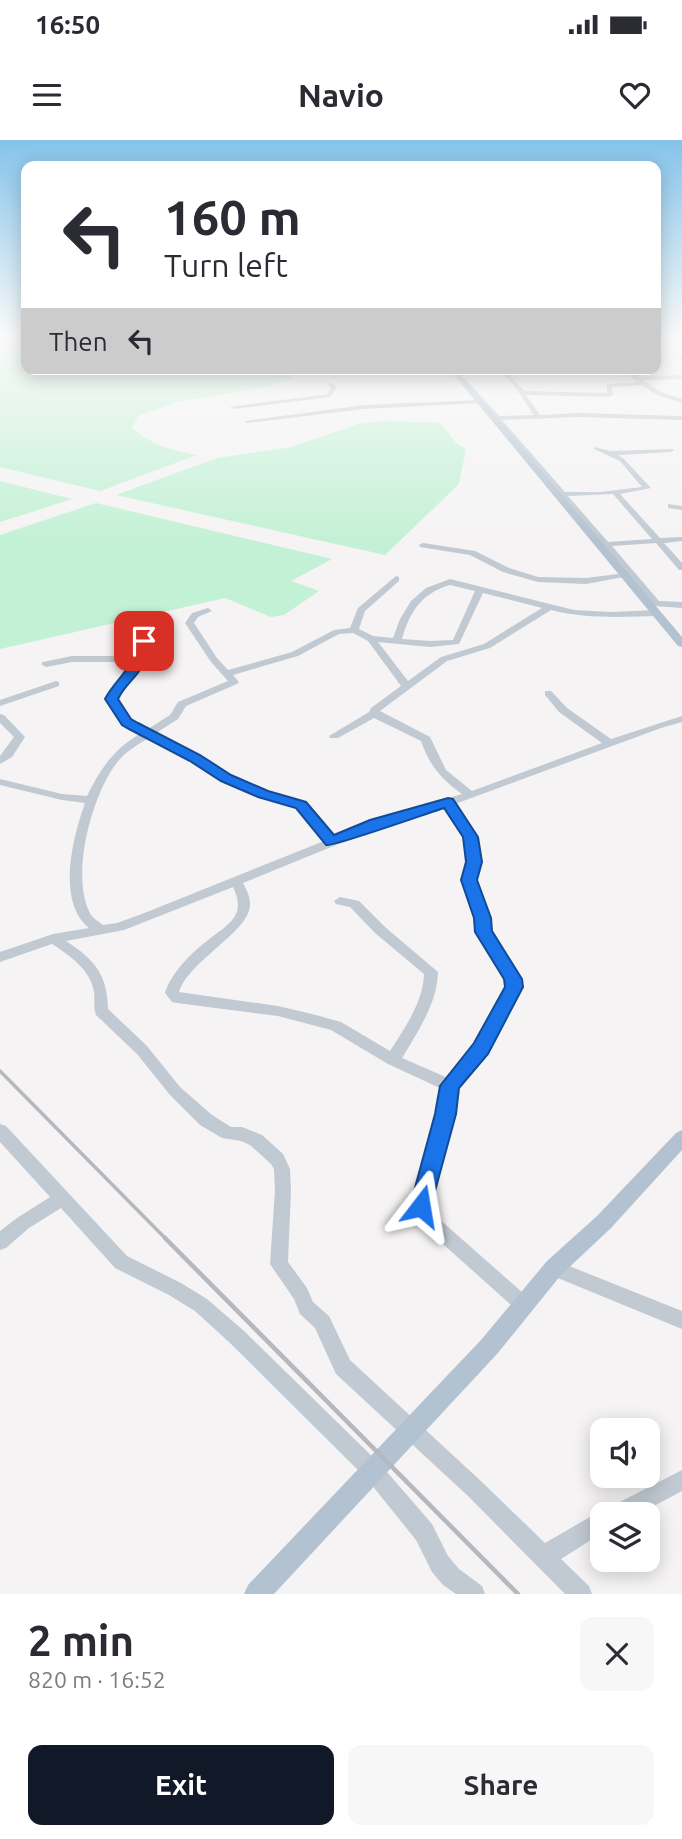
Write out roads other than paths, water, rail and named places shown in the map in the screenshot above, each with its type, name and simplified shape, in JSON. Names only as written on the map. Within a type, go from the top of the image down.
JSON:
[{"type":"main road","points":[[483,406],[682,644]]},
{"type":"main road","points":[[257,1594],[374,1472],[526,1306],[554,1268],[604,1222],[682,1138]]},
{"type":"street","points":[[233,407],[242,406]]},
{"type":"street","points":[[335,406],[339,410]]},
{"type":"street","points":[[247,421],[339,410],[412,406]]},
{"type":"street","points":[[487,406],[657,604],[682,605]]},
{"type":"street","points":[[532,406],[539,416]]},
{"type":"street","points":[[665,406],[668,417]]},
{"type":"street","points":[[498,418],[682,418]]},
{"type":"street","points":[[565,494],[647,488],[622,460],[596,448]]},
{"type":"street","points":[[610,453],[671,450]]},
{"type":"street","points":[[615,492],[682,568]]},
{"type":"street","points":[[671,506],[682,508]]},
{"type":"street","points":[[607,544],[682,539]]},
{"type":"street","points":[[423,545],[472,553],[506,570],[538,579],[586,581],[625,575]]},
{"type":"street","points":[[354,630],[361,610],[396,579]]},
{"type":"street","points":[[397,640],[409,606],[437,585],[450,582],[592,615],[657,613]]},
{"type":"street","points":[[370,639],[430,644],[456,642],[480,589]]},
{"type":"street","points":[[334,736],[374,714],[375,710],[444,659],[487,646],[549,607]]},
{"type":"street","points":[[95,932],[87,923],[80,905],[76,880],[90,800],[112,761],[128,743],[177,715],[182,704],[234,682],[229,673],[214,660],[189,623],[195,615],[208,611]]},
{"type":"street","points":[[229,673],[285,657],[337,632],[354,630],[370,639],[406,686]]},
{"type":"street","points":[[167,639],[141,643],[135,671],[112,699],[127,722],[195,758],[226,778],[263,794],[301,805],[331,842]]},
{"type":"street","points":[[46,664],[72,659],[139,659]]},
{"type":"street","points":[[0,703],[56,684]]},
{"type":"street","points":[[548,694],[563,710],[609,743]]},
{"type":"street","points":[[374,714],[426,739],[434,762],[444,777],[471,794]]},
{"type":"street","points":[[0,717],[20,737],[8,755],[0,761]]},
{"type":"street","points":[[0,957],[53,939],[95,932],[147,917],[376,824],[448,802],[682,719]]},
{"type":"street","points":[[0,782],[62,797],[90,800]]},
{"type":"street","points":[[448,802],[470,837],[474,862],[469,880],[482,918],[483,932],[513,979],[514,987],[481,1048],[450,1086],[446,1114],[421,1206],[422,1215],[526,1306]]},
{"type":"street","points":[[236,880],[246,905],[243,916],[192,962],[173,987],[172,993],[177,998],[278,1011],[335,1026],[393,1060],[450,1086]]},
{"type":"street","points":[[340,901],[354,905],[430,972],[422,1006],[393,1060]]},
{"type":"street","points":[[75,953],[78,946],[95,932]]},
{"type":"street","points":[[53,939],[75,953],[95,978],[101,992],[100,1011],[142,1050],[183,1099],[216,1128],[256,1140],[277,1158],[282,1169],[283,1189],[279,1264],[301,1294],[306,1308],[322,1322],[343,1367],[581,1594]]},
{"type":"street","points":[[0,1131],[121,1262],[192,1300],[237,1337],[374,1472],[424,1532],[440,1564],[450,1577],[474,1594]]},
{"type":"street","points":[[0,1242],[23,1223],[63,1198]]},
{"type":"street","points":[[554,1268],[682,1321]]},
{"type":"street","points":[[640,1502],[682,1480]]},
{"type":"street","points":[[543,1557],[590,1528]]},
{"type":"railway","points":[[0,1071],[167,1240]]},
{"type":"railway","points":[[165,1238],[518,1594]]}]
